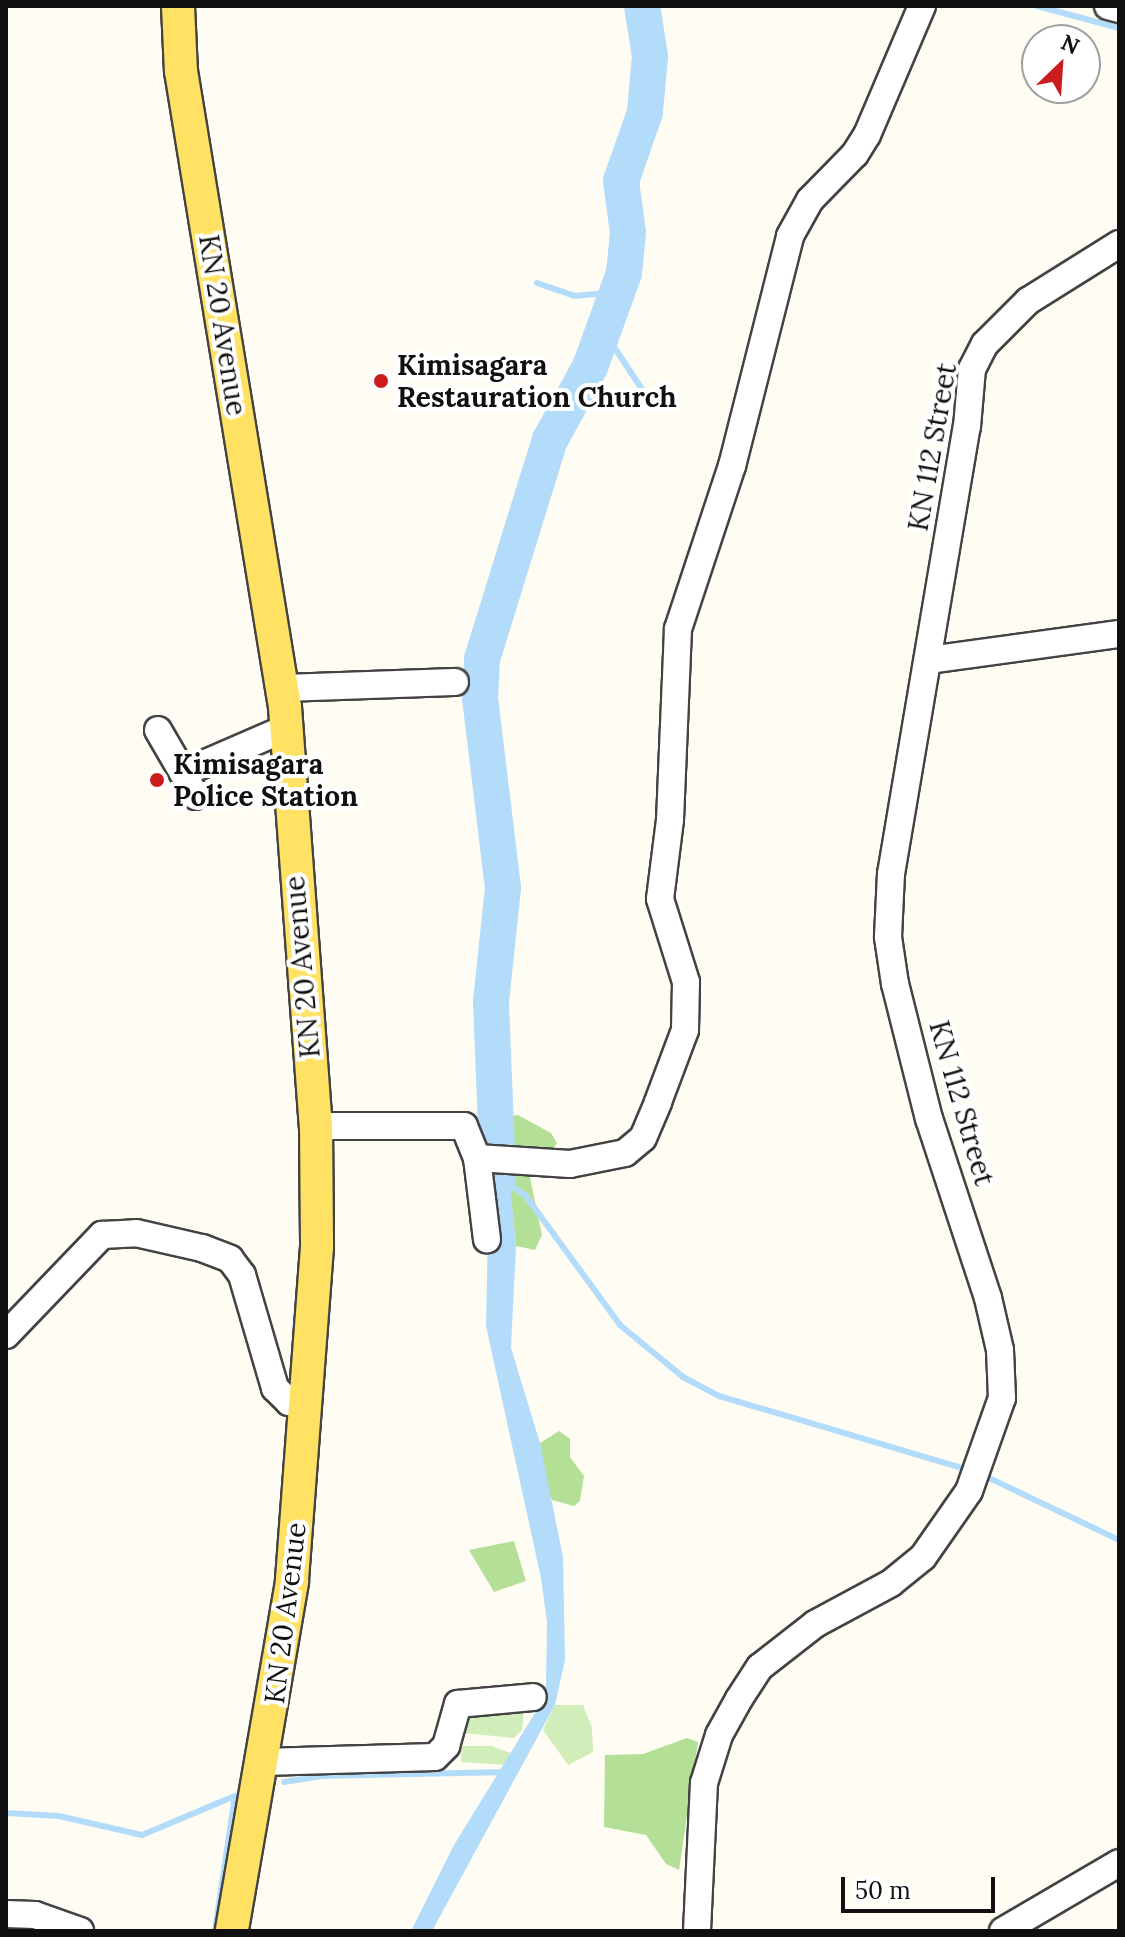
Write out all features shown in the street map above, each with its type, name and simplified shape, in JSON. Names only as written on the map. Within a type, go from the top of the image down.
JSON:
[{"type":"main road","name":"KN 20 Avenue","points":[[178,6],[181,71],[283,688],[316,1126],[317,1247],[292,1582],[232,1931]]},
{"type":"street","points":[[481,1158],[570,1164],[625,1153],[637,1144],[685,1030],[686,982],[660,899],[670,820],[678,629],[739,442],[790,236],[810,200],[855,154],[867,135],[922,6]]},
{"type":"street","points":[[1108,6],[1119,9]]},
{"type":"street","name":"KN 112 Street","points":[[697,1931],[704,1783],[719,1735],[739,1699],[760,1667],[804,1633],[891,1583],[923,1557],[969,1491],[1002,1398],[1000,1350],[988,1298],[929,1119],[888,937],[891,874],[928,660],[972,369],[985,344],[1028,301],[1119,244]]},
{"type":"street","points":[[928,660],[1119,634]]},
{"type":"street","points":[[283,688],[455,682]]},
{"type":"street","points":[[183,773],[284,729]]},
{"type":"street","points":[[158,730],[195,796]]},
{"type":"street","points":[[316,1126],[457,1124],[471,1134],[481,1158],[487,1239]]},
{"type":"street","points":[[6,1335],[102,1235],[136,1233],[202,1248],[230,1259],[242,1275],[275,1388],[289,1402],[307,1405]]},
{"type":"street","points":[[263,1762],[435,1757],[446,1746],[458,1704],[533,1697]]},
{"type":"street","points":[[1003,1931],[1119,1863]]},
{"type":"street","points":[[6,1914],[35,1915],[80,1931]]},
{"type":"green space","points":[[518,1115],[551,1133],[557,1143],[551,1152],[509,1153],[503,1126],[507,1117]]},
{"type":"green space","points":[[528,1168],[542,1235],[535,1250],[516,1246],[511,1198],[509,1170]]},
{"type":"green space","points":[[559,1431],[570,1439],[570,1457],[584,1476],[580,1501],[574,1506],[552,1500],[545,1479],[540,1443]]},
{"type":"green space","points":[[514,1541],[526,1581],[494,1592],[469,1550]]},
{"type":"green space","points":[[555,1705],[583,1705],[592,1728],[593,1752],[568,1765],[543,1730]]},
{"type":"green space","points":[[524,1708],[522,1730],[514,1738],[462,1733],[462,1715]]},
{"type":"green space","points":[[687,1738],[698,1742],[679,1870],[666,1864],[646,1835],[604,1827],[605,1755],[643,1754]]},
{"type":"green space","points":[[461,1746],[492,1746],[511,1753],[506,1765],[461,1762]]},
{"type":"water","points":[[498,1177],[510,1185],[516,1246],[511,1348],[540,1443],[563,1557],[565,1660],[555,1705],[432,1931],[411,1931],[454,1845],[538,1708],[546,1684],[547,1622],[541,1578],[486,1326],[489,1178]]},
{"type":"waterway","points":[[498,1177],[491,1002],[503,888],[480,699],[482,659],[550,440],[590,367],[624,273],[628,233],[621,181],[645,112],[650,56],[642,6]]},
{"type":"waterway","points":[[1037,6],[1119,28]]},
{"type":"waterway","points":[[537,283],[574,296],[617,292]]},
{"type":"waterway","points":[[603,330],[643,391]]},
{"type":"waterway","points":[[498,1177],[525,1195],[620,1325],[683,1377],[719,1396],[962,1468]]},
{"type":"waterway","points":[[987,1477],[1119,1540]]},
{"type":"waterway","points":[[284,1782],[321,1776],[508,1772]]},
{"type":"waterway","points":[[6,1813],[59,1816],[142,1835],[235,1796]]},
{"type":"waterway","points":[[215,1931],[235,1796]]},
{"type":"place","name":"Kimisagara Restauration Church","points":[[381,381]]},
{"type":"place","name":"Kimisagara Police Station","points":[[157,780]]}]
